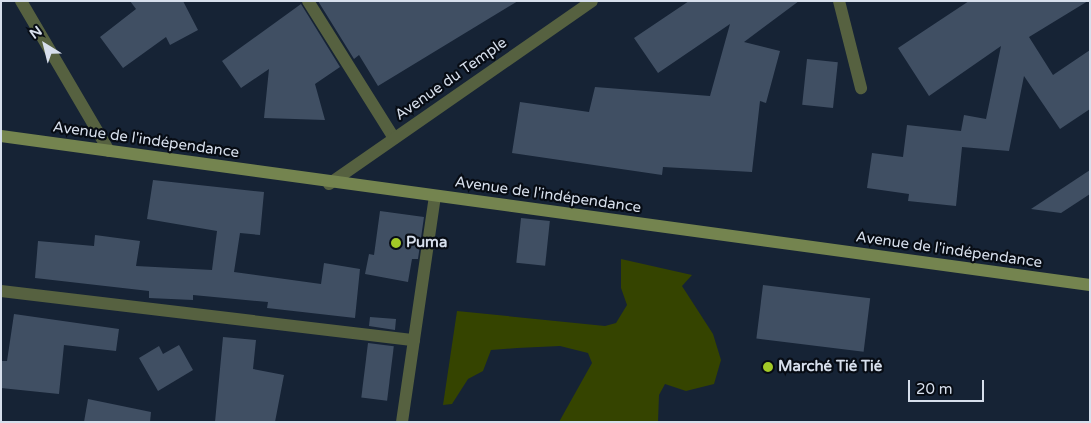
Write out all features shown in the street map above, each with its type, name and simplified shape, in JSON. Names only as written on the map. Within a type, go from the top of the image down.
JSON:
[{"type":"street","points":[[21,1],[109,151]]},
{"type":"street","points":[[308,1],[394,138]]},
{"type":"street","name":"Avenue du Temple","points":[[329,184],[576,5],[592,1]]},
{"type":"street","points":[[838,1],[861,88]]},
{"type":"street","name":"Avenue de l'indépendance","points":[[1,136],[329,184],[436,196],[1090,285]]},
{"type":"street","points":[[402,422],[436,196]]},
{"type":"street","points":[[1,291],[414,340]]},
{"type":"green space","points":[[621,259],[692,275],[682,286],[713,334],[721,360],[714,384],[686,391],[665,384],[659,395],[658,422],[559,422],[592,363],[588,353],[560,346],[491,350],[483,371],[468,379],[452,404],[443,405],[457,311],[605,326],[616,323],[627,305],[621,288]]},
{"type":"building","points":[[130,1],[183,1],[198,30],[170,45],[166,37],[123,68],[100,37],[136,9]]},
{"type":"building","points":[[318,1],[518,1],[378,86],[359,55],[354,59]]},
{"type":"building","points":[[689,1],[799,1],[744,42],[780,51],[766,103],[760,101],[752,172],[663,167],[662,175],[512,153],[520,102],[589,112],[595,87],[710,96],[730,24],[658,73],[634,38]]},
{"type":"building","points":[[969,1],[1088,1],[1029,37],[1053,75],[1090,50],[1090,109],[1060,129],[1024,76],[1009,151],[962,147],[956,206],[908,201],[909,194],[867,188],[872,153],[903,157],[907,125],[961,131],[964,115],[986,119],[1001,46],[929,96],[898,48]]},
{"type":"building","points":[[301,4],[340,67],[315,84],[325,120],[264,118],[269,69],[241,88],[222,61]]},
{"type":"building","points":[[807,59],[838,62],[833,108],[802,105]]},
{"type":"building","points":[[1090,170],[1090,194],[1061,213],[1031,209]]},
{"type":"building","points":[[153,180],[264,192],[260,235],[240,233],[234,272],[321,284],[324,263],[360,269],[355,318],[267,308],[268,302],[193,295],[193,300],[149,298],[149,291],[35,278],[38,241],[94,246],[95,235],[140,241],[136,266],[212,270],[217,231],[147,219]]},
{"type":"building","points":[[380,211],[424,217],[418,259],[412,259],[408,282],[365,274],[369,254],[374,255]]},
{"type":"building","points":[[521,218],[550,221],[545,266],[516,263]]},
{"type":"building","points":[[763,285],[870,298],[864,352],[756,339]]},
{"type":"building","points":[[14,314],[119,329],[116,351],[64,345],[59,394],[1,388],[1,361],[7,361]]},
{"type":"building","points":[[370,317],[396,319],[395,330],[369,326]]},
{"type":"building","points":[[223,337],[256,340],[253,369],[284,375],[275,422],[215,422]]},
{"type":"building","points":[[368,343],[394,346],[387,401],[361,398]]},
{"type":"building","points":[[179,345],[193,370],[158,391],[139,358],[159,346],[163,354]]},
{"type":"building","points":[[88,399],[151,412],[150,422],[84,422]]},
{"type":"place","name":"Puma","points":[[396,243]]},
{"type":"place","name":"Marché Tié Tié","points":[[768,367]]}]
